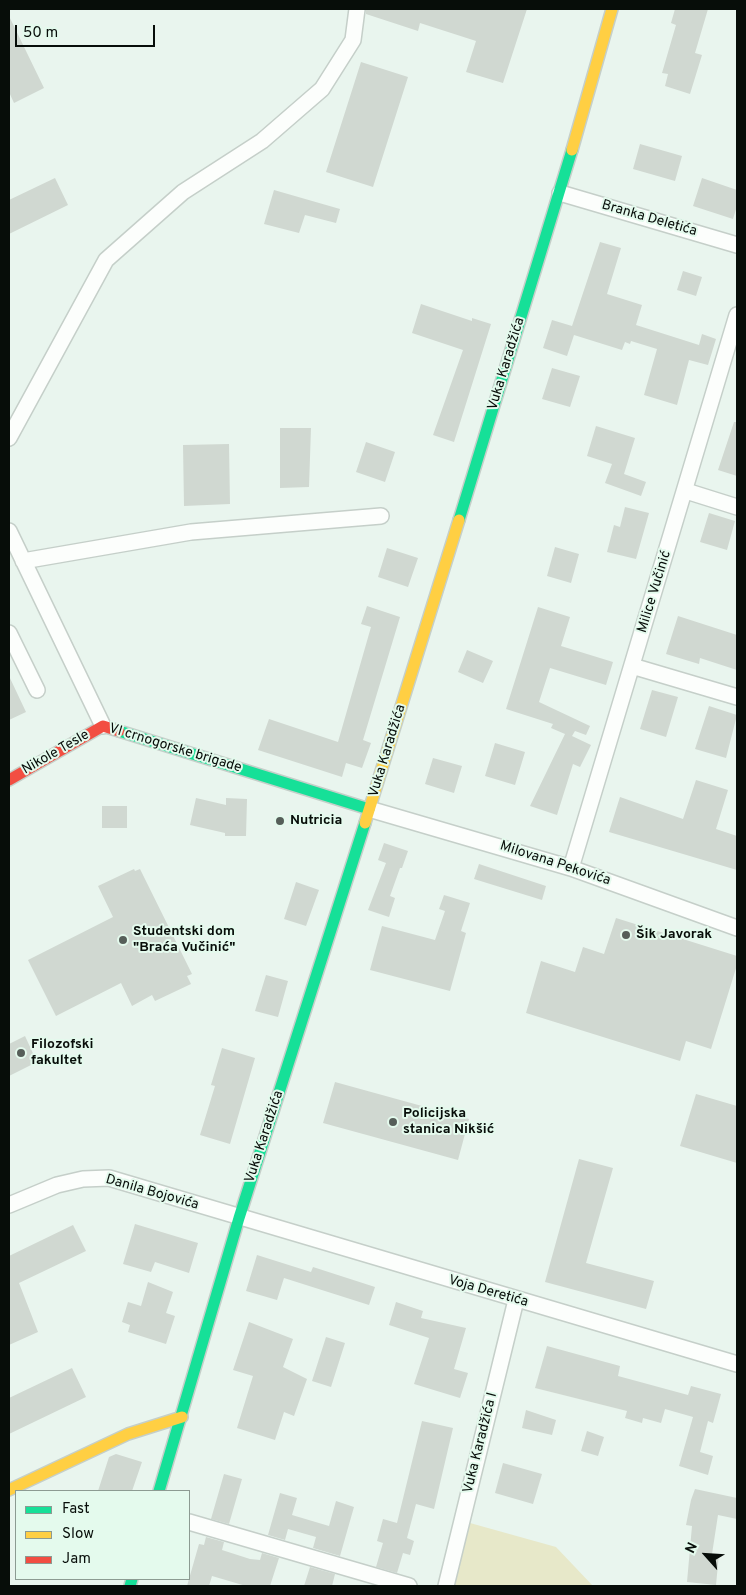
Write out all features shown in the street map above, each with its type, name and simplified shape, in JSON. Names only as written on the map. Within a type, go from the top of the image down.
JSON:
[{"type":"street","points":[[9,438],[106,260],[183,192],[262,141],[322,89],[353,40],[357,9]]},
{"type":"street","name":"Vuka Karadžića","points":[[159,1490],[239,1218],[369,809],[560,193],[612,9]]},
{"type":"street","name":"Branka Deletića","points":[[560,193],[737,245]]},
{"type":"street","name":"Milice Vučinić","points":[[571,868],[737,315]]},
{"type":"street","points":[[686,490],[737,507]]},
{"type":"street","points":[[23,561],[191,532],[381,516]]},
{"type":"street","name":"VI crnogorske brigade","points":[[9,530],[103,726],[369,809]]},
{"type":"street","points":[[9,633],[37,690]]},
{"type":"street","points":[[632,666],[737,697]]},
{"type":"street","name":"Nikole Tesle","points":[[9,780],[66,749],[103,726]]},
{"type":"street","name":"Milovana Pekovića","points":[[369,809],[571,868],[737,928]]},
{"type":"street","name":"Danila Bojovića","points":[[9,1205],[58,1184],[83,1179],[109,1178],[239,1218]]},
{"type":"street","name":"Voja Deretića","points":[[239,1218],[737,1364]]},
{"type":"street","name":"Vuka Karadžića I","points":[[446,1586],[516,1300]]},
{"type":"street","points":[[9,1490],[128,1434],[182,1417]]},
{"type":"street","points":[[190,1522],[409,1586]]},
{"type":"green space","points":[[470,1523],[556,1547],[593,1586],[454,1586]]},
{"type":"building","points":[[366,9],[527,9],[503,83],[466,72],[476,41],[420,23],[418,31],[366,14]]},
{"type":"building","points":[[675,9],[708,9],[695,53],[702,55],[690,94],[665,86],[668,74],[662,73],[676,25],[671,23]]},
{"type":"building","points":[[9,16],[44,88],[14,103],[9,92]]},
{"type":"building","points":[[361,62],[408,77],[373,187],[326,172]]},
{"type":"building","points":[[640,144],[682,156],[675,181],[633,169]]},
{"type":"building","points":[[55,178],[68,205],[9,234],[9,200]]},
{"type":"building","points":[[702,178],[737,190],[737,206],[733,219],[693,206]]},
{"type":"building","points":[[274,190],[340,209],[336,223],[305,215],[299,233],[264,224]]},
{"type":"building","points":[[600,242],[621,248],[607,294],[642,305],[636,325],[699,345],[702,334],[716,339],[708,365],[689,360],[677,405],[644,395],[657,349],[631,341],[630,344],[625,342],[622,350],[574,335],[567,356],[543,348],[552,320],[572,326]]},
{"type":"building","points":[[683,271],[702,277],[696,296],[677,290]]},
{"type":"building","points":[[421,304],[472,321],[472,318],[491,324],[454,442],[433,435],[463,350],[412,333]]},
{"type":"building","points":[[552,368],[580,376],[570,407],[542,399]]},
{"type":"building","points":[[734,422],[737,422],[737,476],[718,470]]},
{"type":"building","points":[[596,426],[635,438],[624,474],[646,482],[641,496],[605,483],[612,464],[587,456]]},
{"type":"building","points":[[280,428],[311,428],[309,487],[280,488]]},
{"type":"building","points":[[366,442],[395,452],[385,482],[356,472]]},
{"type":"building","points":[[229,444],[230,504],[184,506],[183,445]]},
{"type":"building","points":[[625,507],[649,513],[636,559],[607,552],[614,525],[620,527]]},
{"type":"building","points":[[709,513],[735,521],[727,550],[700,542]]},
{"type":"building","points":[[555,547],[579,554],[571,583],[547,576]]},
{"type":"building","points":[[387,548],[418,558],[408,587],[378,577]]},
{"type":"building","points":[[367,606],[400,617],[363,740],[371,743],[362,768],[346,763],[342,777],[258,750],[269,719],[338,742],[371,627],[361,624]]},
{"type":"building","points":[[538,607],[570,617],[561,646],[613,662],[606,685],[550,668],[539,702],[590,726],[586,735],[575,731],[572,736],[591,745],[580,767],[573,764],[557,815],[530,806],[565,734],[551,728],[553,724],[506,709]]},
{"type":"building","points":[[678,616],[737,635],[737,670],[700,658],[699,664],[666,654]]},
{"type":"building","points":[[467,650],[493,661],[483,683],[458,672]]},
{"type":"building","points":[[9,676],[26,712],[9,720]]},
{"type":"building","points":[[652,690],[678,697],[666,737],[640,729]]},
{"type":"building","points":[[709,706],[737,715],[726,758],[695,749]]},
{"type":"building","points":[[495,743],[525,752],[515,785],[485,776]]},
{"type":"building","points":[[433,758],[462,766],[454,793],[425,784]]},
{"type":"building","points":[[696,780],[728,790],[716,829],[737,836],[737,870],[609,832],[620,797],[683,819]]},
{"type":"building","points":[[196,798],[226,805],[226,798],[247,799],[246,836],[225,836],[225,833],[190,825]]},
{"type":"building","points":[[102,806],[127,806],[127,828],[102,828]]},
{"type":"building","points":[[384,843],[408,851],[390,896],[395,898],[389,917],[368,910],[386,863],[378,860]]},
{"type":"building","points":[[479,864],[546,886],[542,900],[474,879]]},
{"type":"building","name":"Studentski dom \"Braća Vučinić\"","points":[[134,869],[135,871],[140,869],[192,974],[187,976],[191,984],[155,1001],[152,995],[132,1006],[121,983],[56,1016],[28,960],[113,917],[98,886]]},
{"type":"building","points":[[296,882],[319,890],[306,926],[284,919]]},
{"type":"building","points":[[444,895],[470,903],[461,931],[466,933],[450,991],[370,970],[382,926],[435,940],[445,911],[439,909]]},
{"type":"building","points":[[616,918],[737,956],[737,965],[711,1049],[686,1041],[680,1061],[526,1013],[541,961],[575,972],[583,947],[604,954]]},
{"type":"building","points":[[266,975],[288,981],[278,1017],[255,1011]]},
{"type":"building","name":"Filozofski fakultet","points":[[25,1036],[37,1062],[9,1076],[9,1044]]},
{"type":"building","points":[[222,1048],[255,1058],[230,1144],[200,1135],[215,1086],[211,1085]]},
{"type":"building","points":[[335,1082],[469,1119],[458,1160],[323,1123]]},
{"type":"building","points":[[696,1094],[737,1106],[737,1163],[680,1146]]},
{"type":"building","points":[[579,1159],[613,1168],[586,1263],[654,1281],[646,1309],[545,1282]]},
{"type":"building","points":[[135,1224],[198,1243],[189,1273],[155,1262],[151,1272],[123,1264]]},
{"type":"building","points":[[73,1225],[86,1251],[19,1283],[38,1332],[9,1345],[9,1256]]},
{"type":"building","points":[[257,1255],[311,1272],[313,1267],[375,1287],[369,1305],[284,1278],[277,1300],[246,1291]]},
{"type":"building","points":[[148,1282],[173,1292],[166,1313],[175,1316],[166,1344],[128,1332],[130,1325],[122,1322],[128,1302],[141,1306]]},
{"type":"building","points":[[396,1302],[423,1311],[421,1318],[466,1328],[454,1369],[468,1373],[460,1398],[414,1384],[429,1338],[389,1325]]},
{"type":"building","points":[[249,1322],[293,1339],[283,1367],[307,1379],[294,1416],[284,1412],[275,1440],[237,1428],[253,1376],[233,1370]]},
{"type":"building","points":[[326,1337],[345,1343],[331,1387],[312,1381]]},
{"type":"building","points":[[547,1346],[620,1366],[618,1376],[688,1395],[691,1386],[721,1394],[713,1423],[708,1421],[700,1452],[713,1456],[708,1475],[679,1466],[693,1417],[665,1409],[661,1423],[643,1418],[642,1423],[625,1418],[627,1411],[535,1388]]},
{"type":"building","points":[[72,1368],[86,1397],[9,1434],[9,1398]]},
{"type":"building","points":[[526,1410],[556,1420],[552,1435],[522,1428]]},
{"type":"building","points":[[422,1421],[453,1428],[434,1509],[416,1504],[407,1538],[414,1541],[410,1555],[403,1553],[397,1573],[376,1567],[383,1543],[377,1541],[383,1519],[397,1523]]},
{"type":"building","points":[[587,1431],[604,1437],[598,1456],[581,1451]]},
{"type":"building","points":[[116,1454],[142,1462],[132,1490],[98,1490],[109,1457]]},
{"type":"building","points":[[503,1463],[542,1474],[533,1504],[495,1493]]},
{"type":"building","points":[[224,1474],[242,1479],[229,1524],[211,1519]]},
{"type":"building","points":[[695,1489],[737,1498],[737,1519],[718,1515],[712,1554],[719,1554],[716,1585],[687,1582],[692,1526],[686,1525]]},
{"type":"building","points":[[280,1493],[297,1498],[292,1515],[329,1526],[336,1501],[354,1507],[340,1556],[313,1548],[316,1537],[288,1529],[285,1540],[268,1535]]},
{"type":"building","points":[[206,1537],[224,1542],[222,1550],[250,1559],[260,1560],[262,1553],[279,1558],[270,1586],[246,1586],[212,1576],[209,1586],[187,1586],[199,1544],[204,1545]]},
{"type":"building","points":[[310,1567],[335,1574],[332,1586],[304,1586]]},
{"type":"traffic: fast","points":[[459,520],[572,150]]},
{"type":"traffic: fast","points":[[119,731],[369,809]]},
{"type":"traffic: fast","points":[[159,1490],[239,1218],[365,823]]},
{"type":"traffic: fast","points":[[130,1586],[132,1580]]},
{"type":"traffic: slow","points":[[572,150],[612,9]]},
{"type":"traffic: slow","points":[[365,823],[459,520]]},
{"type":"traffic: slow","points":[[9,1490],[128,1434],[182,1417]]},
{"type":"traffic: jam","points":[[9,780],[103,726],[119,731]]},
{"type":"place","name":"Nutricia","points":[[280,821]]},
{"type":"place","name":"Šik Javorak","points":[[626,935]]},
{"type":"place","name":"Studentski dom \"Braća Vučinić\"","points":[[123,940]]},
{"type":"place","name":"Filozofski fakultet","points":[[21,1053]]},
{"type":"place","name":"Policijska stanica Nikšić","points":[[393,1122]]}]
